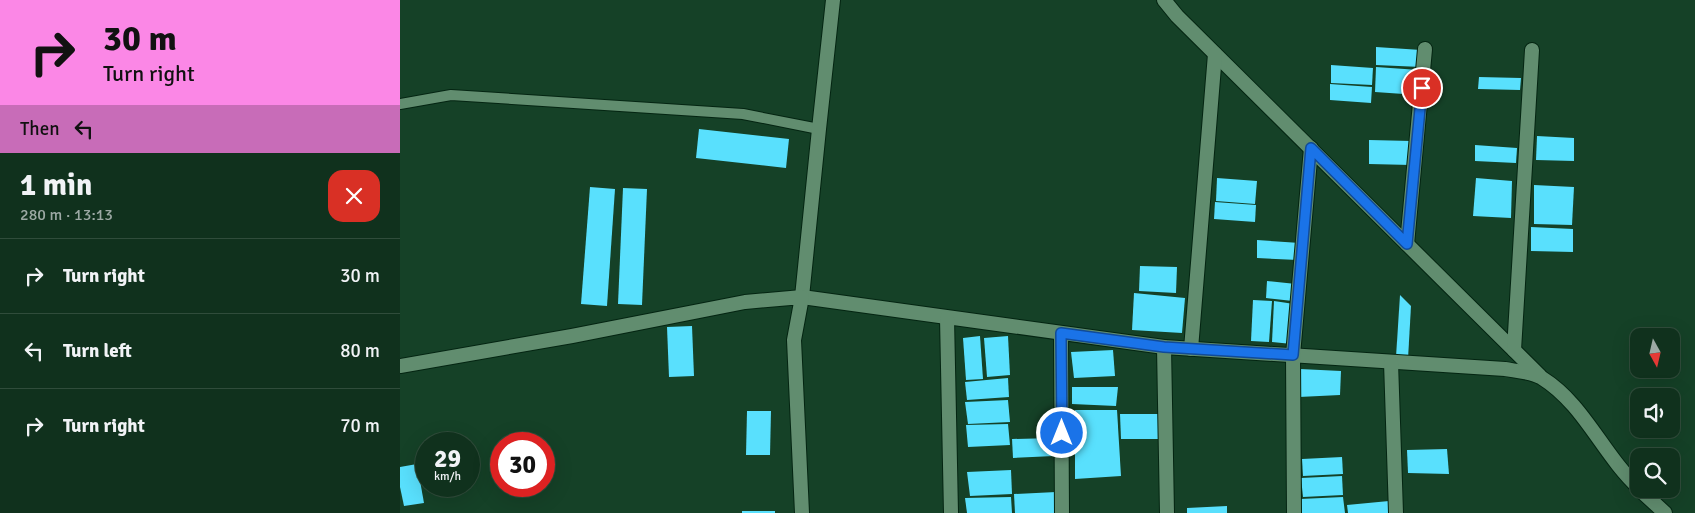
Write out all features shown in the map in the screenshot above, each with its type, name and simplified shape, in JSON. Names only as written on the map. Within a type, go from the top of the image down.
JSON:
[{"type":"street","points":[[802,513],[794,340],[802,298],[834,0]]},
{"type":"street","points":[[1164,0],[1177,16],[1514,350],[1541,376],[1568,397],[1630,480]]},
{"type":"street","points":[[1407,244],[1425,49]]},
{"type":"street","points":[[1514,350],[1532,50]]},
{"type":"street","points":[[1190,349],[1215,54]]},
{"type":"street","points":[[1294,513],[1293,355],[1311,148]]},
{"type":"street","points":[[400,366],[572,336],[745,302],[802,298],[1164,347],[1505,369],[1541,376]]},
{"type":"street","points":[[947,318],[951,513]]},
{"type":"street","points":[[1061,333],[1062,513]]},
{"type":"street","points":[[1164,347],[1167,513]]},
{"type":"street","points":[[1392,362],[1396,513]]},
{"type":"street","points":[[1649,498],[1665,513]]},
{"type":"lane","points":[[400,104],[451,95],[743,114],[819,129]]},
{"type":"building","points":[[1376,47],[1421,50],[1421,67],[1376,65]]},
{"type":"building","points":[[1331,65],[1373,68],[1372,85],[1331,83]]},
{"type":"building","points":[[1376,67],[1419,70],[1418,95],[1375,92]]},
{"type":"building","points":[[1479,77],[1521,78],[1520,90],[1478,89]]},
{"type":"building","points":[[1330,84],[1372,87],[1371,103],[1330,100]]},
{"type":"building","points":[[699,129],[789,139],[786,168],[696,158]]},
{"type":"building","points":[[1537,136],[1574,138],[1574,161],[1536,160]]},
{"type":"building","points":[[1369,140],[1412,141],[1411,165],[1369,164]]},
{"type":"building","points":[[1475,145],[1517,148],[1516,163],[1475,161]]},
{"type":"building","points":[[1217,178],[1257,181],[1255,204],[1216,201]]},
{"type":"building","points":[[1476,178],[1512,181],[1511,218],[1473,216]]},
{"type":"building","points":[[1534,185],[1574,187],[1572,225],[1534,224]]},
{"type":"building","points":[[590,187],[615,189],[607,306],[581,304]]},
{"type":"building","points":[[623,188],[647,189],[642,305],[618,304]]},
{"type":"building","points":[[1215,202],[1256,205],[1255,222],[1214,219]]},
{"type":"building","points":[[1531,227],[1573,229],[1573,252],[1531,251]]},
{"type":"building","points":[[1257,240],[1300,243],[1298,260],[1257,258]]},
{"type":"building","points":[[1140,266],[1177,267],[1176,293],[1139,291]]},
{"type":"building","points":[[1267,281],[1296,284],[1293,301],[1266,298]]},
{"type":"building","points":[[1134,293],[1185,298],[1182,333],[1132,330]]},
{"type":"building","points":[[1400,295],[1411,306],[1408,359],[1396,357]]},
{"type":"building","points":[[1253,300],[1272,301],[1269,342],[1251,341]]},
{"type":"building","points":[[1274,301],[1294,304],[1292,344],[1272,342]]},
{"type":"building","points":[[692,326],[694,376],[669,377],[667,327]]},
{"type":"building","points":[[980,336],[983,379],[966,380],[963,338]]},
{"type":"building","points":[[1008,336],[1010,375],[987,377],[984,338]]},
{"type":"building","points":[[1113,350],[1115,376],[1074,378],[1071,352]]},
{"type":"building","points":[[1300,369],[1341,371],[1340,395],[1299,397]]},
{"type":"building","points":[[1008,378],[1009,397],[967,400],[965,382]]},
{"type":"building","points":[[1072,387],[1118,387],[1116,406],[1072,404]]},
{"type":"building","points":[[1008,400],[1010,422],[968,424],[965,402]]},
{"type":"building","points":[[1075,410],[1117,410],[1121,476],[1075,479]]},
{"type":"building","points":[[747,411],[771,411],[770,455],[746,455]]},
{"type":"building","points":[[1120,414],[1161,414],[1162,439],[1121,439]]},
{"type":"building","points":[[1008,424],[1010,445],[968,447],[966,425]]},
{"type":"building","points":[[1053,438],[1054,456],[1013,458],[1012,439]]},
{"type":"building","points":[[1447,449],[1449,474],[1408,473],[1407,450]]},
{"type":"building","points":[[1342,457],[1343,474],[1303,476],[1302,459]]},
{"type":"building","points":[[415,464],[415,497],[423,497],[424,503],[404,506],[400,487],[400,467]]},
{"type":"building","points":[[1011,470],[1012,494],[970,496],[967,472]]},
{"type":"building","points":[[1342,476],[1343,495],[1303,497],[1301,478]]},
{"type":"building","points":[[1056,492],[1057,513],[1015,513],[1014,494]]},
{"type":"building","points":[[1011,497],[1012,513],[967,513],[965,498]]},
{"type":"building","points":[[1343,497],[1345,513],[1301,513],[1300,499]]},
{"type":"building","points":[[1389,501],[1390,513],[1348,513],[1347,505]]},
{"type":"building","points":[[1227,506],[1227,513],[1187,513],[1187,508]]},
{"type":"building","points":[[742,511],[775,511],[775,513],[742,513]]},
{"type":"route","points":[[1062,433],[1061,333],[1164,347],[1293,355],[1311,148],[1407,244],[1422,88]]}]
